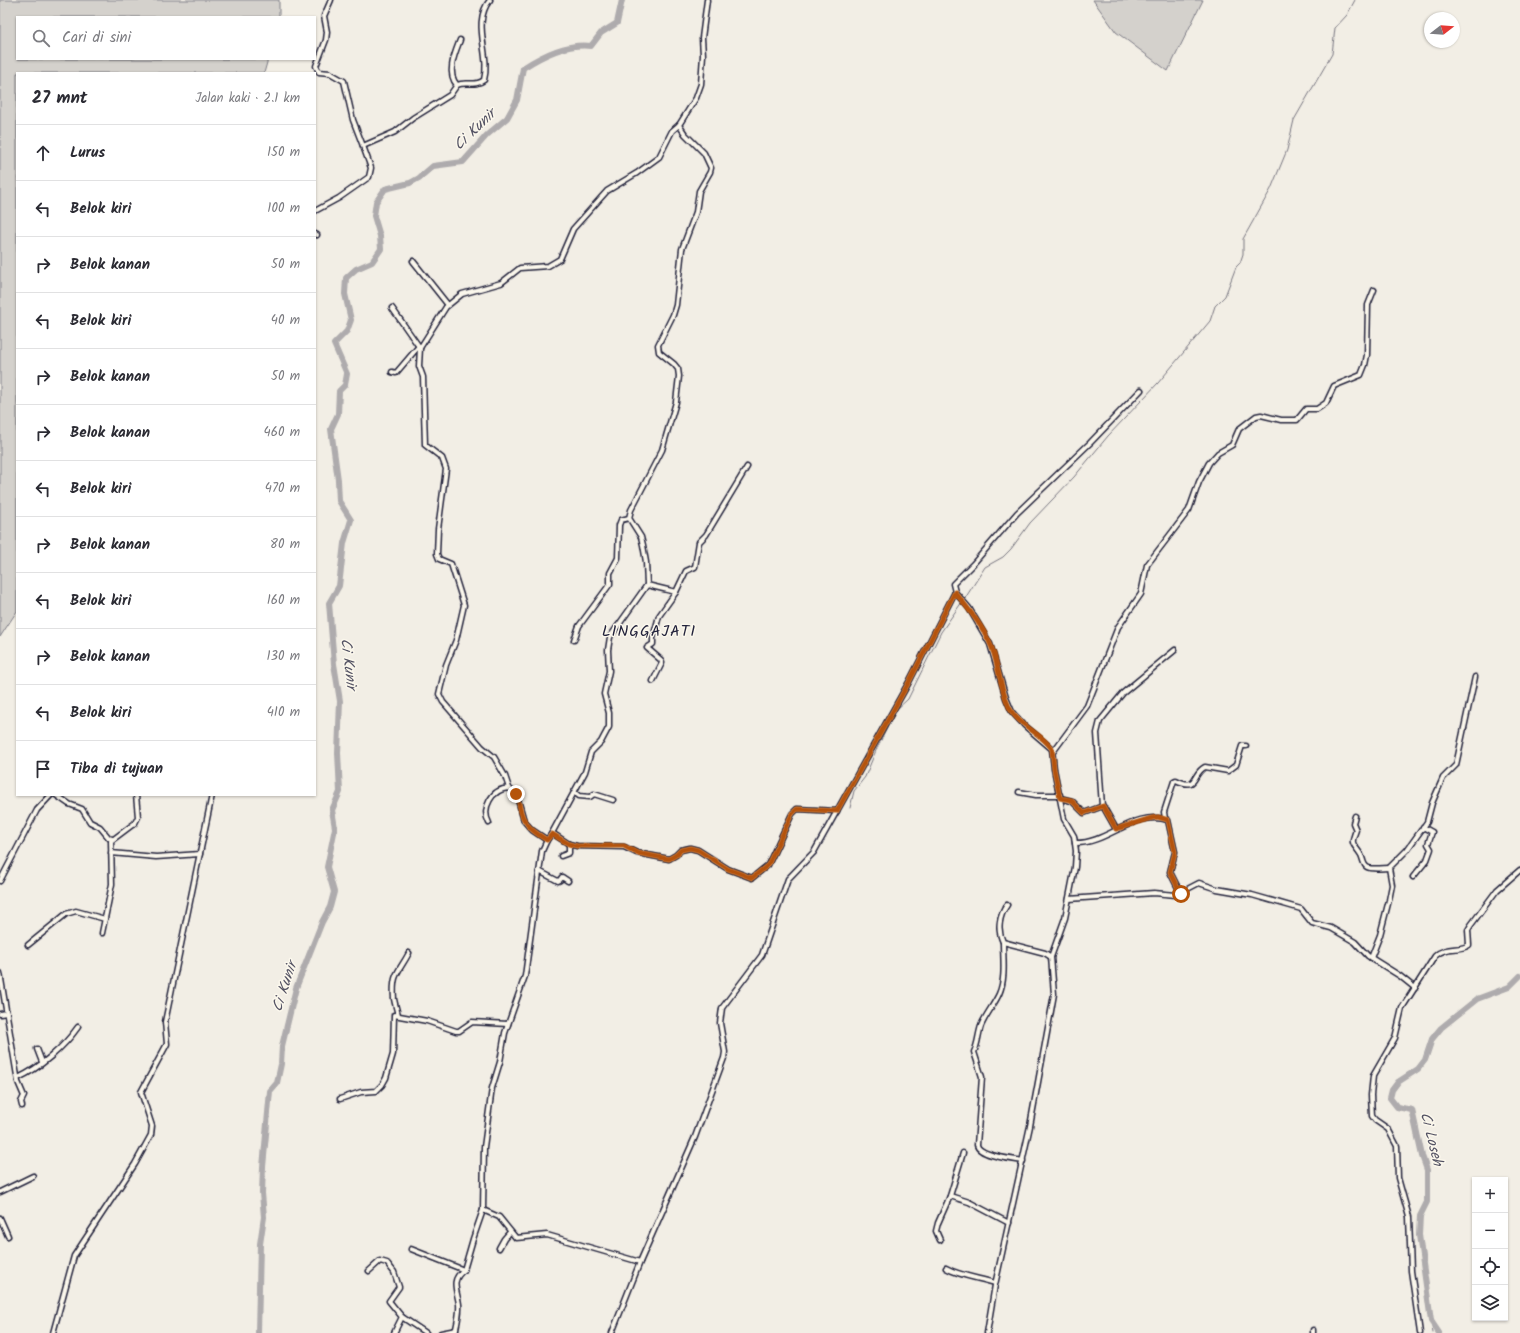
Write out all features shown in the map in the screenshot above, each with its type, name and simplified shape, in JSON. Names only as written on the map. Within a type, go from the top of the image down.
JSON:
[{"type":"street","points":[[316,210],[340,198],[369,177],[371,168],[356,128],[344,80],[330,73],[320,72],[316,66],[326,40],[327,32],[324,16],[331,0]]},
{"type":"street","points":[[363,146],[395,132],[413,118],[450,95],[457,85],[465,82],[476,84],[484,80],[482,20],[485,6],[490,0]]},
{"type":"street","points":[[392,372],[396,373],[400,370],[420,347],[448,305],[462,294],[501,283],[520,268],[548,266],[560,259],[573,229],[606,193],[657,158],[672,131],[680,125],[696,98],[701,84],[703,55],[702,38],[707,0]]},
{"type":"street","points":[[457,85],[453,79],[452,66],[460,40]]},
{"type":"street","points":[[441,1333],[455,1331],[459,1306],[455,1284],[458,1274],[464,1270],[483,1210],[484,1147],[492,1088],[500,1062],[508,1024],[525,976],[542,851],[585,772],[591,752],[601,742],[609,727],[609,713],[604,694],[609,671],[608,650],[610,637],[647,585],[646,562],[643,544],[641,537],[629,518],[631,510],[662,450],[676,402],[679,376],[678,369],[659,352],[658,345],[673,315],[682,249],[698,205],[699,191],[711,168],[704,153],[684,134],[680,125]]},
{"type":"street","points":[[413,261],[448,305]]},
{"type":"street","points":[[1053,752],[1087,706],[1118,627],[1141,594],[1147,565],[1188,510],[1202,475],[1213,458],[1230,447],[1239,429],[1256,416],[1261,415],[1281,420],[1297,420],[1306,409],[1317,409],[1326,403],[1334,386],[1358,377],[1363,372],[1367,354],[1368,305],[1374,290]]},
{"type":"street","points":[[392,308],[420,347],[419,366],[423,377],[425,445],[442,458],[446,469],[438,529],[437,554],[439,559],[451,564],[464,605],[456,640],[446,665],[439,694],[482,747],[493,756],[505,776],[509,788],[517,796],[522,815],[527,825],[535,833],[547,840]]},
{"type":"street","points":[[987,1333],[995,1283],[1023,1161],[1054,994],[1052,956],[1065,918],[1069,899],[1075,867],[1075,843],[1074,836],[1064,819],[1054,769],[1053,752],[1047,743],[1024,725],[1012,712],[1003,691],[990,644],[953,588],[955,581],[973,564],[1017,513],[1141,390]]},
{"type":"street","points":[[653,680],[662,663],[662,660],[647,648],[653,644],[653,638],[661,610],[676,592],[686,571],[695,567],[696,551],[700,540],[703,539],[748,467]]},
{"type":"street","points":[[574,640],[579,626],[610,584],[610,573],[618,558],[619,525],[621,520],[629,518]]},
{"type":"street","points":[[647,585],[676,592]]},
{"type":"street","points":[[612,1333],[640,1262],[695,1137],[724,1058],[725,1052],[720,1023],[722,1008],[762,955],[788,879],[812,855],[909,682],[955,592]]},
{"type":"street","points":[[1116,829],[1102,806],[1097,733],[1100,721],[1123,693],[1175,650]]},
{"type":"street","points":[[1355,816],[1353,823],[1356,830],[1352,838],[1352,844],[1361,855],[1365,865],[1368,867],[1389,868],[1408,850],[1428,820],[1432,803],[1443,778],[1456,765],[1476,677]]},
{"type":"street","points":[[1165,819],[1164,812],[1174,781],[1176,780],[1190,784],[1202,768],[1205,767],[1228,771],[1236,765],[1242,746],[1246,746]]},
{"type":"street","points":[[489,823],[485,811],[490,799],[500,789],[509,788]]},
{"type":"street","points":[[574,792],[583,797],[590,797],[594,794],[613,800]]},
{"type":"street","points":[[1020,792],[1060,797],[1071,800],[1084,813],[1102,806]]},
{"type":"street","points":[[0,881],[37,810],[50,796]]},
{"type":"street","points":[[58,796],[70,804],[82,809],[90,822],[100,828],[112,839]]},
{"type":"street","points":[[112,839],[135,823],[138,817],[136,796]]},
{"type":"street","points":[[53,1333],[74,1256],[135,1164],[151,1135],[152,1126],[142,1092],[167,1044],[165,1022],[212,796]]},
{"type":"street","points":[[552,834],[569,844],[577,846],[624,846],[637,853],[669,859],[681,850],[690,848],[698,850],[728,869],[752,878],[768,865],[792,814],[797,809],[837,811]]},
{"type":"street","points":[[1075,843],[1090,842],[1116,829],[1152,818],[1158,817],[1168,820],[1175,852],[1170,872],[1181,894]]},
{"type":"street","points":[[1414,877],[1427,860],[1431,849],[1428,844],[1432,832],[1423,827]]},
{"type":"street","points":[[102,933],[112,884],[112,839]]},
{"type":"street","points":[[561,856],[569,853],[569,844]]},
{"type":"street","points":[[111,853],[156,857],[200,854]]},
{"type":"street","points":[[1371,958],[1380,935],[1392,885],[1389,868]]},
{"type":"street","points":[[1420,1333],[1411,1271],[1409,1217],[1398,1178],[1397,1146],[1388,1129],[1375,1120],[1372,1116],[1372,1080],[1376,1068],[1395,1038],[1402,1008],[1439,952],[1447,949],[1465,948],[1469,945],[1468,930],[1470,925],[1497,890],[1520,870]]},
{"type":"street","points":[[539,871],[558,881],[562,877],[568,881]]},
{"type":"street","points":[[1069,899],[1154,893],[1181,894],[1198,882],[1217,889],[1252,895],[1295,906],[1306,913],[1312,923],[1330,928],[1355,942],[1371,958],[1400,976],[1415,988]]},
{"type":"street","points":[[1007,906],[1003,910],[1000,919],[1000,936],[1003,942],[1004,978],[1000,992],[987,1013],[978,1034],[977,1046],[974,1052],[981,1074],[982,1084],[977,1145],[983,1153],[1023,1161]]},
{"type":"street","points":[[28,945],[66,914],[76,912],[105,919]]},
{"type":"street","points":[[1003,942],[1052,956]]},
{"type":"street","points":[[398,1015],[394,1000],[394,978],[399,967],[409,953]]},
{"type":"street","points":[[0,973],[10,1041],[18,1078],[24,1096],[20,1102],[22,1106]]},
{"type":"street","points":[[0,1014],[7,1013]]},
{"type":"street","points":[[340,1099],[361,1092],[376,1091],[382,1085],[386,1078],[393,1054],[393,1018],[398,1015],[427,1021],[456,1031],[459,1031],[472,1022],[508,1024]]},
{"type":"street","points":[[18,1078],[27,1074],[63,1046],[78,1027]]},
{"type":"street","points":[[37,1050],[42,1062]]},
{"type":"street","points":[[940,1240],[937,1227],[950,1196],[963,1153]]},
{"type":"street","points":[[0,1192],[33,1176]]},
{"type":"street","points":[[950,1196],[969,1202],[1009,1222]]},
{"type":"street","points":[[483,1210],[499,1217],[516,1238],[547,1235],[640,1262]]},
{"type":"street","points":[[0,1218],[8,1236]]},
{"type":"street","points":[[499,1248],[510,1232]]},
{"type":"street","points":[[411,1248],[464,1270]]},
{"type":"street","points":[[369,1271],[380,1260],[388,1262],[399,1287],[389,1301],[402,1317],[426,1333]]},
{"type":"street","points":[[946,1268],[954,1273],[976,1277],[995,1283]]},
{"type":"street","points":[[394,1333],[402,1317]]},
{"type":"shaded area","points":[[0,0],[279,0],[279,16],[16,16],[16,60],[268,60],[264,72],[16,72],[16,613],[0,637]]},
{"type":"shaded area","points":[[1093,0],[1203,0],[1168,71],[1116,32]]},
{"type":"waterway","name":"Ci Kunir","points":[[258,1333],[260,1244],[264,1217],[262,1193],[263,1167],[270,1091],[277,1083],[281,1064],[282,1046],[296,988],[322,922],[330,907],[334,892],[327,867],[335,828],[332,810],[340,792],[338,753],[340,701],[334,664],[329,603],[339,586],[344,543],[351,520],[339,501],[338,480],[331,429],[338,414],[339,391],[345,385],[347,374],[334,344],[347,331],[351,320],[345,294],[346,278],[356,269],[372,262],[381,249],[380,236],[374,216],[376,202],[385,189],[410,183],[419,178],[433,166],[463,162],[487,135],[507,118],[517,100],[523,68],[564,48],[573,46],[591,46],[601,33],[617,23],[622,0]]},
{"type":"waterway","points":[[964,600],[985,567],[1003,557],[1011,549],[1030,523],[1074,477],[1108,436],[1158,383],[1210,321],[1215,306],[1225,296],[1236,267],[1240,263],[1243,254],[1243,239],[1271,189],[1287,150],[1294,120],[1332,54],[1335,28],[1347,15],[1355,0]]},
{"type":"waterway","points":[[850,808],[854,791],[865,777],[877,748],[897,709],[908,699],[941,632],[962,602]]},
{"type":"waterway","name":"Ci Loseh","points":[[1439,1333],[1431,1321],[1419,1235],[1420,1216],[1427,1202],[1427,1170],[1422,1156],[1412,1110],[1397,1107],[1390,1098],[1392,1090],[1398,1082],[1418,1069],[1425,1060],[1432,1039],[1441,1028],[1477,999],[1509,987],[1520,976]]},
{"type":"waterway","name":"Ci Loseh","points":[[1431,1321],[1433,1333]]},
{"type":"district","name":"LINGGAJATI","points":[[649,631]]},
{"type":"route","points":[[516,794],[524,821],[535,833],[547,840],[552,834],[569,844],[577,846],[624,846],[633,852],[669,859],[681,850],[690,848],[698,850],[734,872],[742,873],[752,878],[768,865],[777,850],[792,814],[797,809],[837,811],[886,720],[909,682],[955,592],[969,608],[990,644],[994,653],[1001,684],[1012,712],[1024,725],[1051,747],[1053,752],[1054,769],[1060,790],[1060,798],[1071,800],[1081,812],[1084,813],[1103,806],[1116,829],[1152,818],[1158,817],[1168,820],[1175,852],[1175,856],[1170,867],[1170,874],[1181,894]]}]
